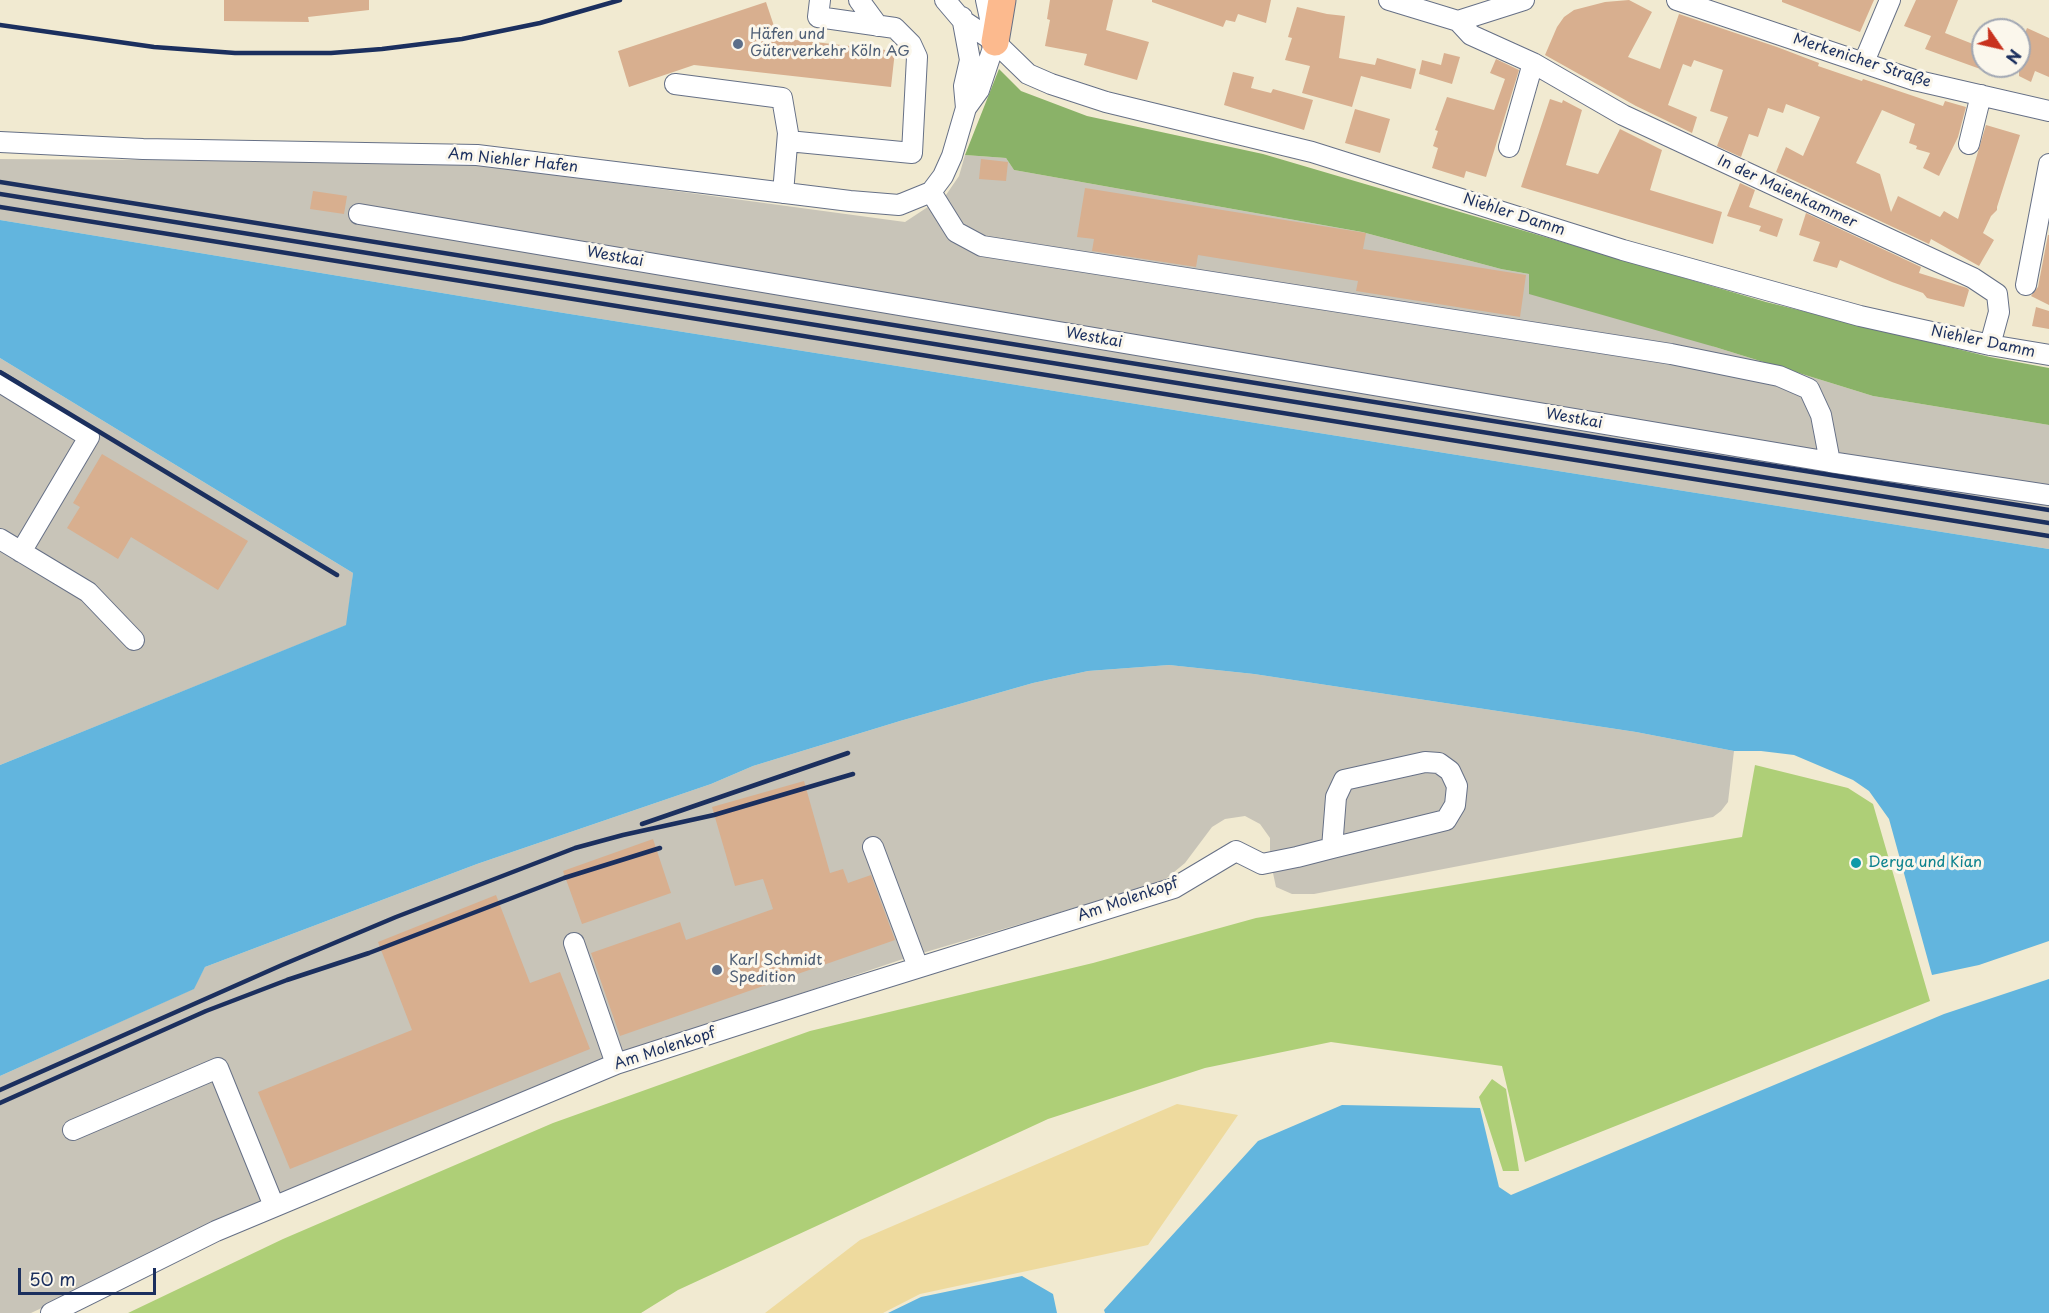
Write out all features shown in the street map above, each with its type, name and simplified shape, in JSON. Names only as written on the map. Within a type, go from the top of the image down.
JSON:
[{"type":"highway","points":[[995,42],[1002,0]]},
{"type":"street","points":[[788,141],[912,153],[917,57],[911,44],[895,28],[818,16],[820,0]]},
{"type":"street","points":[[859,0],[878,26]]},
{"type":"street","name":"Niehler Damm","points":[[945,0],[962,20],[995,42],[1028,74],[1106,102],[1312,152],[1694,271],[1860,316],[1990,345],[2049,355]]},
{"type":"street","points":[[962,0],[962,20],[970,60],[964,86],[966,108]]},
{"type":"street","points":[[986,0],[995,42],[979,90],[966,108],[952,156],[943,176],[931,192],[956,232],[982,246],[1671,354],[1779,376],[1809,389],[1821,414],[1830,462]]},
{"type":"street","points":[[1389,0],[1458,21],[1524,0]]},
{"type":"street","name":"Merkenicher Straße","points":[[1678,0],[1914,80],[2049,111]]},
{"type":"street","points":[[1864,62],[1890,0]]},
{"type":"street","name":"In der Maienkammer","points":[[1458,21],[1471,34],[1533,63],[1623,116],[1973,278],[1997,294],[1999,312],[1990,345]]},
{"type":"street","points":[[1509,147],[1533,63]]},
{"type":"street","points":[[675,84],[783,98],[788,133],[783,193]]},
{"type":"street","points":[[1970,144],[1981,96]]},
{"type":"street","name":"Am Niehler Hafen","points":[[0,142],[142,149],[477,155],[899,205],[931,192]]},
{"type":"street","points":[[2026,285],[2049,164]]},
{"type":"street","name":"Westkai","points":[[359,214],[1830,462],[2049,495]]},
{"type":"street","points":[[0,382],[89,437],[21,552]]},
{"type":"street","points":[[0,539],[88,592],[134,640]]},
{"type":"street","points":[[1425,762],[1439,763],[1450,771],[1456,786],[1455,805],[1446,820],[1332,848],[1336,796],[1344,780],[1425,762]]},
{"type":"street","points":[[873,847],[918,967]]},
{"type":"street","name":"Am Molenkopf","points":[[51,1313],[216,1231],[616,1064],[1174,888],[1236,851],[1262,864],[1332,848]]},
{"type":"street","points":[[574,943],[616,1064]]},
{"type":"street","points":[[73,1130],[218,1068],[274,1206]]},
{"type":"shaded area","points":[[965,155],[1006,158],[1014,170],[1362,232],[1501,269],[1529,274],[1715,347],[1873,396],[2049,425],[2049,549],[545,310],[0,220],[0,159],[475,164],[905,222],[946,195],[959,176]]},
{"type":"shaded area","points":[[0,358],[353,573],[347,625],[0,765]]},
{"type":"shaded area","points":[[1169,665],[1254,674],[1636,732],[1734,751],[1728,802],[1713,817],[1314,894],[1292,894],[1276,887],[1270,859],[1270,838],[1260,824],[1245,816],[1225,819],[1212,827],[1185,863],[1162,882],[909,957],[627,1052],[293,1189],[31,1313],[0,1313],[0,1076],[193,989],[205,967],[477,864],[711,784],[753,766],[1033,683],[1088,671]]},
{"type":"green space","points":[[999,69],[1021,91],[1087,116],[1263,154],[1766,302],[1990,357],[2049,368],[2049,425],[1873,396],[1715,347],[1529,294],[1529,274],[1501,269],[1362,232],[1014,170],[1006,158],[965,155]]},
{"type":"green space","points":[[1755,765],[1848,788],[1873,804],[1930,1001],[1525,1162],[1502,1066],[1331,1042],[1205,1068],[1048,1119],[678,1290],[641,1313],[128,1313],[283,1239],[553,1123],[810,1031],[1093,963],[1256,918],[1742,837]]},
{"type":"green space","points":[[1492,1079],[1506,1089],[1519,1171],[1503,1171],[1479,1097]]},
{"type":"sand","points":[[1177,1104],[1238,1115],[1148,1245],[920,1294],[883,1313],[765,1313],[860,1240]]},
{"type":"water","points":[[0,220],[545,310],[2049,549],[2049,941],[1979,965],[1932,975],[1889,819],[1869,791],[1853,780],[1794,755],[1734,751],[1636,732],[1254,674],[1169,665],[1088,671],[1033,683],[753,766],[711,784],[477,864],[205,967],[194,989],[0,1076],[0,765],[346,625],[353,573],[0,358]]},
{"type":"water","points":[[2049,979],[2049,1313],[1105,1313],[1104,1310],[1258,1141],[1342,1105],[1480,1108],[1499,1187],[1511,1195],[1944,1014]]},
{"type":"water","points":[[1022,1276],[1053,1294],[1057,1313],[888,1313],[921,1297]]},
{"type":"building","points":[[224,0],[369,0],[369,10],[308,17],[309,22],[224,21]]},
{"type":"building","points":[[1050,0],[1113,0],[1106,30],[1149,42],[1137,80],[1084,65],[1087,54],[1045,46],[1050,20],[1047,19]]},
{"type":"building","points":[[1152,0],[1271,0],[1266,23],[1238,14],[1235,22],[1226,20],[1223,27],[1152,2]]},
{"type":"building","points":[[1629,0],[1652,12],[1628,57],[1660,69],[1679,14],[1777,47],[1819,63],[1818,66],[1862,81],[1863,79],[1943,106],[1945,101],[1966,107],[1958,137],[1939,176],[1923,168],[1930,153],[1916,149],[1917,146],[1909,143],[1915,124],[1882,110],[1856,163],[1880,174],[1891,212],[1898,196],[1940,217],[1944,211],[1958,219],[1986,125],[2020,135],[1997,210],[1991,216],[1983,233],[1994,240],[1979,266],[1931,239],[1929,244],[1776,172],[1786,147],[1803,156],[1820,117],[1786,104],[1783,113],[1768,108],[1758,137],[1749,134],[1741,157],[1717,146],[1728,117],[1710,111],[1723,70],[1694,60],[1691,67],[1683,64],[1668,105],[1697,117],[1692,133],[1636,106],[1545,55],[1557,27],[1564,17],[1574,10],[1605,2]]},
{"type":"building","points":[[1782,0],[1874,0],[1860,32],[1782,2]]},
{"type":"building","points":[[1916,0],[1958,0],[1945,33],[1971,43],[1971,66],[1925,49],[1931,36],[1904,26]]},
{"type":"building","name":"Häfen und Güterverkehr Köln AG","points":[[766,2],[778,38],[895,51],[891,87],[694,65],[629,87],[618,51]]},
{"type":"building","points":[[1297,7],[1345,16],[1339,58],[1375,65],[1377,58],[1416,69],[1411,89],[1361,76],[1352,107],[1302,93],[1310,66],[1285,60],[1292,38],[1288,37]]},
{"type":"building","points":[[2031,30],[2049,38],[2049,77],[2035,71],[2031,82],[2023,78],[2031,78]]},
{"type":"building","points":[[1444,53],[1460,57],[1452,84],[1419,74],[1422,60],[1441,65]]},
{"type":"building","points":[[1496,59],[1519,70],[1486,177],[1466,171],[1464,178],[1432,168],[1438,148],[1433,146],[1438,131],[1435,130],[1447,97],[1494,110],[1505,79],[1490,73]]},
{"type":"building","points":[[1233,72],[1254,77],[1251,88],[1271,93],[1273,89],[1313,100],[1304,130],[1224,105]]},
{"type":"building","points":[[1550,99],[1562,103],[1563,100],[1582,110],[1566,165],[1598,174],[1620,129],[1662,150],[1650,190],[1722,212],[1713,244],[1521,187]]},
{"type":"building","points":[[1355,109],[1390,119],[1380,153],[1345,143]]},
{"type":"building","points":[[981,159],[1008,162],[1006,181],[979,179]]},
{"type":"building","points":[[1740,183],[1755,190],[1749,207],[1783,219],[1777,237],[1759,231],[1761,226],[1727,216]]},
{"type":"building","points":[[1085,188],[1366,233],[1363,249],[1526,275],[1520,317],[1356,291],[1358,281],[1198,255],[1196,267],[1092,251],[1094,239],[1077,237]]},
{"type":"building","points":[[313,191],[347,196],[344,214],[310,209]]},
{"type":"building","points":[[1806,213],[1921,267],[1919,273],[1967,288],[1969,290],[1964,307],[1927,298],[1923,293],[1840,260],[1837,268],[1813,261],[1820,242],[1799,235]]},
{"type":"building","points":[[2048,235],[2049,305],[2031,296],[2038,287]]},
{"type":"building","points":[[2036,307],[2049,311],[2049,329],[2032,326]]},
{"type":"building","points":[[102,454],[248,541],[218,590],[131,537],[118,559],[67,528],[80,507],[73,503]]},
{"type":"building","points":[[804,781],[830,873],[843,869],[848,883],[871,875],[895,940],[620,1036],[591,953],[680,922],[686,940],[773,909],[763,879],[735,886],[712,807]]},
{"type":"building","points":[[653,839],[671,893],[582,924],[563,871]]},
{"type":"building","points":[[496,895],[530,983],[560,972],[590,1049],[290,1169],[258,1092],[412,1030],[378,942]]},
{"type":"railway","points":[[0,25],[154,47],[235,53],[331,53],[462,39],[540,23],[620,0]]},
{"type":"railway","points":[[0,182],[2049,510]]},
{"type":"railway","points":[[0,194],[2049,523]]},
{"type":"railway","points":[[0,207],[2049,536]]},
{"type":"railway","points":[[0,372],[337,575]]},
{"type":"railway","points":[[642,824],[848,753]]},
{"type":"railway","points":[[0,1090],[396,917],[575,848],[714,815],[853,774]]},
{"type":"railway","points":[[0,1103],[206,1011],[287,980],[369,953],[564,878],[660,848]]},
{"type":"place","name":"Häfen und Güterverkehr Köln AG","points":[[738,44]]},
{"type":"place","name":"Derya und Kian","points":[[1856,863]]},
{"type":"place","name":"Karl Schmidt Spedition","points":[[717,970]]}]
